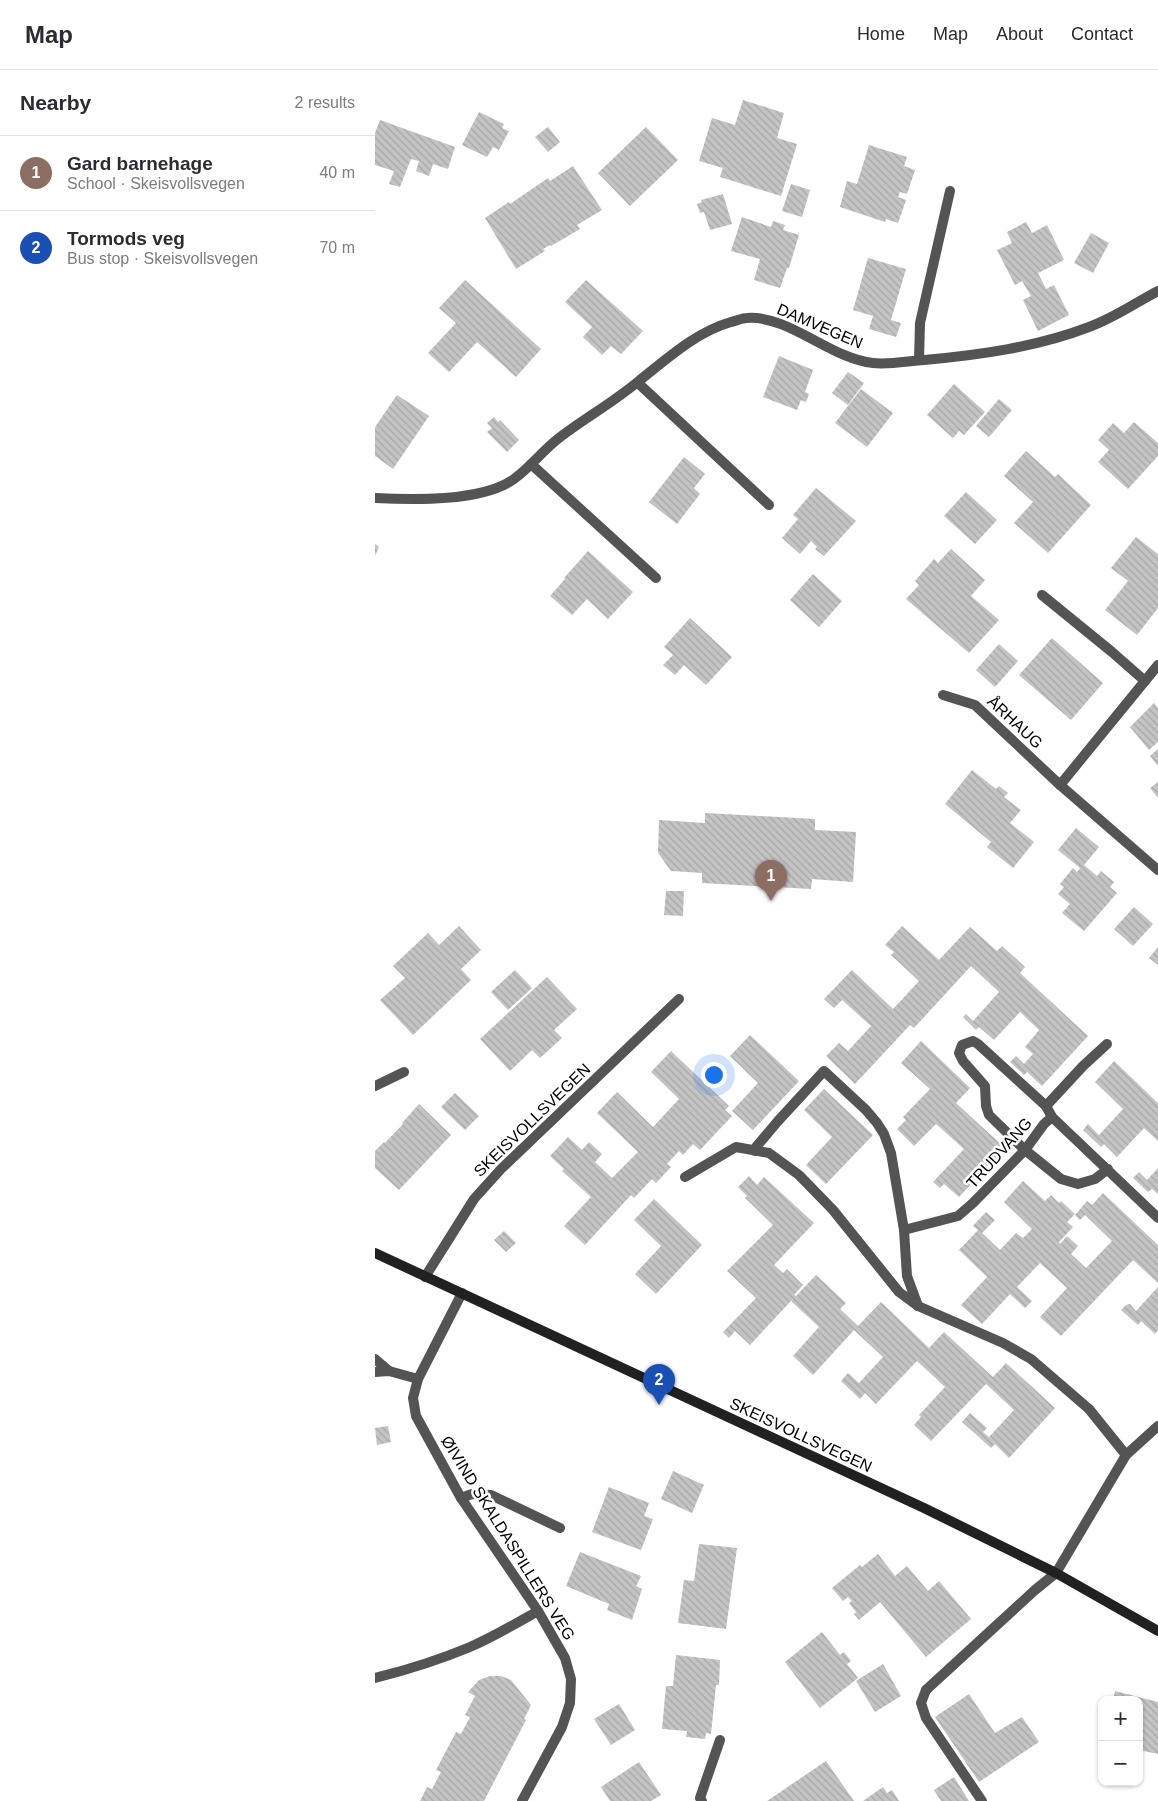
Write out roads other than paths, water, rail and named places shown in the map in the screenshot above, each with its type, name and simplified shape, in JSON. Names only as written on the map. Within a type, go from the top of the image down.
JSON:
[{"type":"main road","name":"SKEISVOLLSVEGEN","points":[[375,1253],[924,1508],[1056,1573],[1158,1631]]},
{"type":"street","points":[[919,360],[919,323],[950,191]]},
{"type":"street","name":"DAMVEGEN","points":[[375,498],[402,500],[444,499],[478,493],[513,480],[560,437],[620,397],[702,334],[728,323],[747,318],[767,320],[789,328],[847,356],[872,363],[919,360],[967,356],[1051,340],[1090,327],[1118,314],[1158,290]]},
{"type":"street","points":[[638,383],[769,505]]},
{"type":"street","points":[[531,464],[656,578]]},
{"type":"street","points":[[1042,595],[1113,652],[1145,681]]},
{"type":"street","points":[[1060,785],[1158,665]]},
{"type":"street","name":"ÅRHAUG","points":[[943,695],[975,705],[1060,785],[1158,870]]},
{"type":"street","name":"SKEISVOLLSVEGEN","points":[[425,1277],[474,1199],[484,1187],[679,999]]},
{"type":"street","points":[[1052,1117],[1046,1106],[978,1044],[973,1041],[962,1045],[959,1053],[985,1086],[986,1106],[989,1115],[1025,1150],[1061,1179],[1078,1184],[1095,1180],[1108,1169]]},
{"type":"street","points":[[1046,1106],[1083,1066],[1107,1044]]},
{"type":"street","points":[[375,1086],[405,1072]]},
{"type":"street","points":[[755,1151],[778,1120],[825,1072],[866,1110],[884,1134],[891,1153],[904,1230],[907,1276],[918,1306]]},
{"type":"street","name":"TRUDVANG","points":[[904,1230],[958,1216],[1025,1150],[1044,1124],[1052,1117],[1158,1218]]},
{"type":"street","points":[[685,1177],[736,1147],[769,1153],[799,1175],[833,1210],[899,1292],[918,1306],[1003,1343],[1031,1358],[1089,1409],[1125,1456]]},
{"type":"street","name":"ØIVIND SKALDASPILLERS VEG","points":[[462,1293],[418,1379],[413,1398],[416,1416],[461,1498],[537,1611],[565,1658],[571,1679],[570,1703],[562,1727],[522,1801]]},
{"type":"street","points":[[375,1359],[389,1372]]},
{"type":"street","points":[[375,1372],[389,1372],[418,1379]]},
{"type":"street","points":[[982,1801],[926,1718],[921,1703],[927,1690],[1035,1590],[1056,1573],[1125,1456],[1158,1426]]},
{"type":"street","points":[[461,1498],[472,1494],[491,1495],[560,1528]]},
{"type":"street","points":[[375,1678],[399,1672],[468,1647],[537,1611]]},
{"type":"street","points":[[702,1801],[700,1798],[720,1740]]},
{"type":"place","name":"Gard barnehage","points":[[771,901]]},
{"type":"place","name":"Tormods veg","points":[[659,1405]]}]
